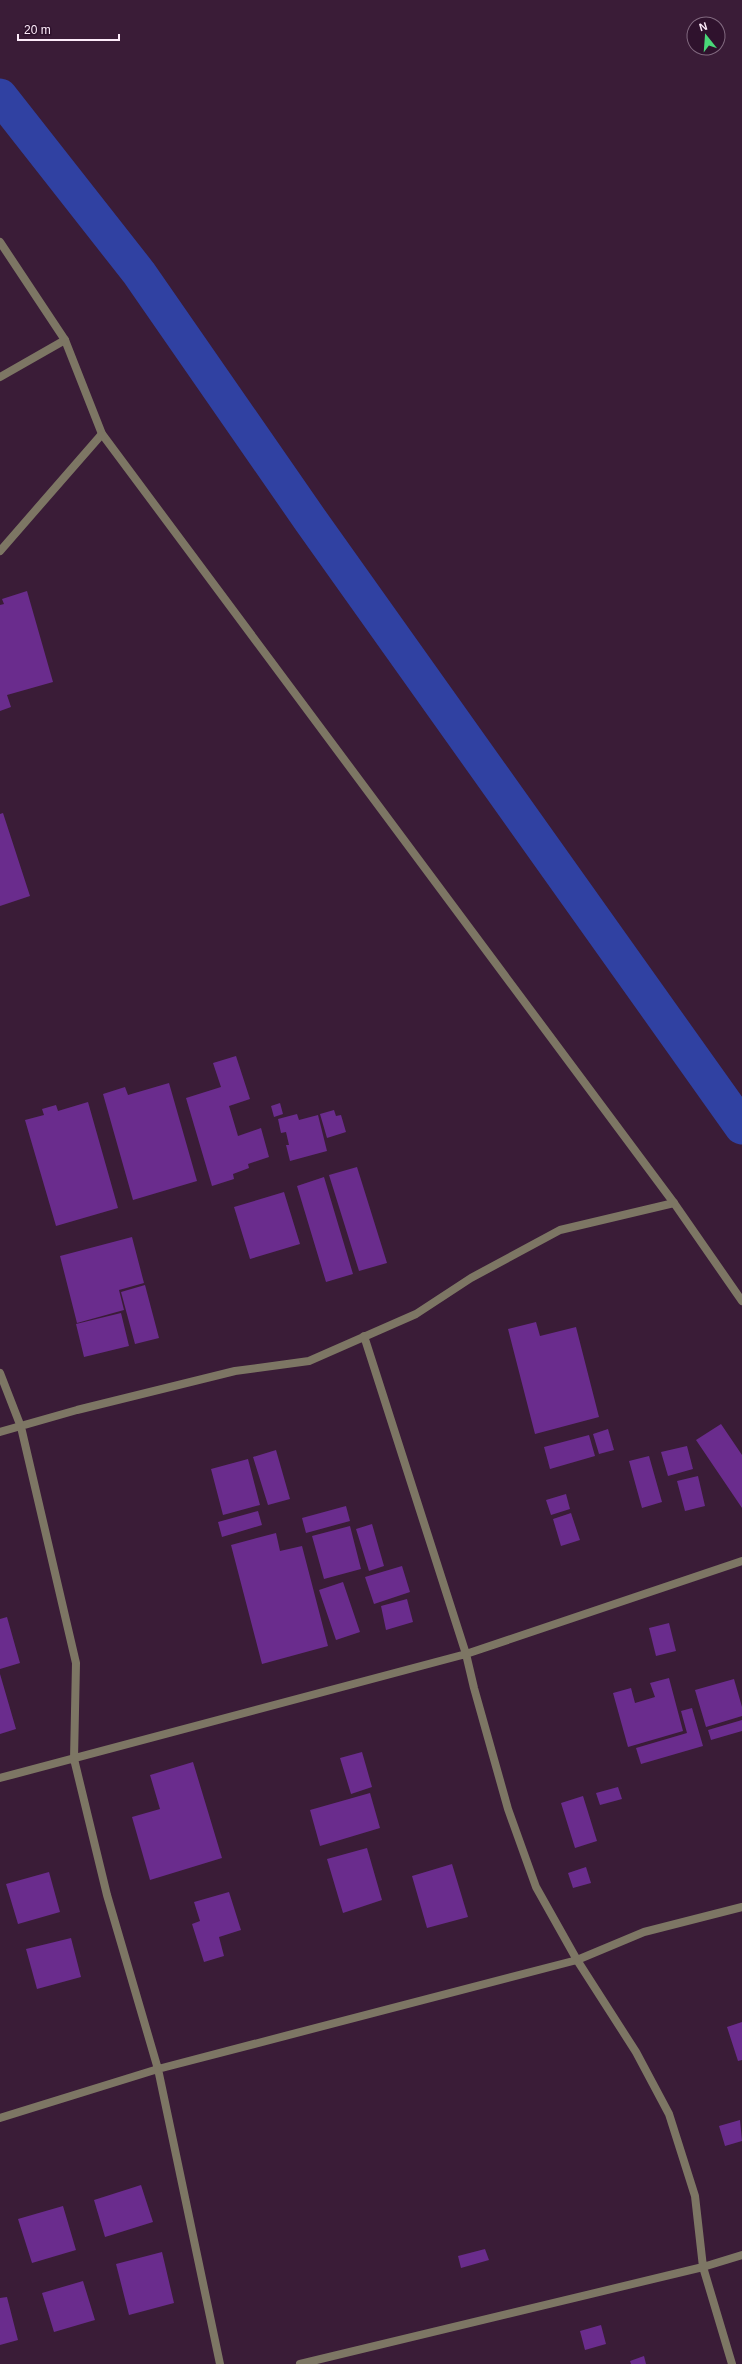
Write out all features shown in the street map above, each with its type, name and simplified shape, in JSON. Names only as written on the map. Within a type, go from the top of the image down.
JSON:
[{"type":"street","points":[[0,242],[65,340],[102,434],[674,1203],[742,1301]]},
{"type":"street","points":[[0,377],[65,340]]},
{"type":"street","points":[[0,551],[102,434]]},
{"type":"street","points":[[0,1432],[77,1410],[235,1371],[309,1361],[416,1314],[471,1278],[560,1230],[674,1203]]},
{"type":"street","points":[[364,1336],[466,1654],[508,1809],[536,1888],[577,1960],[636,2052],[669,2114],[695,2196],[703,2267],[732,2364]]},
{"type":"street","points":[[0,1373],[21,1427],[76,1663],[74,1759],[107,1895],[158,2069],[220,2364]]},
{"type":"street","points":[[0,1778],[466,1654],[742,1561]]},
{"type":"street","points":[[0,2118],[158,2069],[577,1960],[644,1932],[742,1907]]},
{"type":"street","points":[[300,2364],[703,2267],[742,2255]]},
{"type":"building","points":[[27,591],[53,682],[7,695],[11,707],[0,711],[0,605],[4,604],[2,599]]},
{"type":"building","points":[[3,813],[30,896],[0,906],[0,814]]},
{"type":"building","points":[[236,1056],[250,1099],[229,1106],[238,1136],[261,1128],[269,1157],[248,1164],[249,1168],[233,1174],[234,1179],[212,1186],[186,1098],[221,1087],[213,1063]]},
{"type":"building","points":[[169,1083],[197,1181],[133,1200],[103,1094],[125,1087],[128,1095]]},
{"type":"building","points":[[88,1102],[118,1208],[56,1226],[25,1120],[44,1115],[42,1109],[56,1105],[58,1111]]},
{"type":"building","points":[[280,1103],[283,1114],[274,1117],[271,1106]]},
{"type":"building","points":[[334,1110],[336,1116],[341,1115],[346,1132],[327,1138],[320,1114]]},
{"type":"building","points":[[297,1114],[299,1120],[318,1115],[327,1151],[290,1161],[286,1145],[289,1145],[286,1132],[281,1133],[278,1119]]},
{"type":"building","points":[[357,1167],[387,1263],[359,1271],[329,1175]]},
{"type":"building","points":[[324,1177],[353,1274],[326,1282],[297,1186]]},
{"type":"building","points":[[284,1192],[300,1244],[250,1259],[234,1207]]},
{"type":"building","points":[[132,1237],[144,1283],[119,1290],[124,1310],[77,1323],[60,1256]]},
{"type":"building","points":[[145,1285],[159,1338],[135,1344],[121,1292]]},
{"type":"building","points":[[121,1313],[129,1346],[84,1357],[76,1324]]},
{"type":"building","points":[[536,1322],[540,1336],[576,1327],[599,1417],[535,1434],[508,1329]]},
{"type":"building","points":[[721,1424],[742,1455],[742,1508],[696,1440]]},
{"type":"building","points":[[608,1429],[614,1450],[599,1454],[593,1434]]},
{"type":"building","points":[[589,1435],[595,1456],[550,1469],[544,1447]]},
{"type":"building","points":[[687,1446],[693,1469],[668,1476],[661,1452]]},
{"type":"building","points":[[276,1450],[290,1499],[268,1505],[253,1457]]},
{"type":"building","points":[[649,1456],[662,1502],[642,1508],[629,1461]]},
{"type":"building","points":[[248,1459],[260,1505],[223,1515],[211,1469]]},
{"type":"building","points":[[698,1476],[705,1506],[685,1511],[677,1481]]},
{"type":"building","points":[[566,1494],[570,1509],[551,1515],[546,1500]]},
{"type":"building","points":[[346,1506],[350,1521],[306,1533],[302,1518]]},
{"type":"building","points":[[258,1511],[262,1525],[222,1537],[218,1522]]},
{"type":"building","points":[[571,1513],[580,1540],[561,1546],[553,1519]]},
{"type":"building","points":[[372,1524],[384,1566],[369,1571],[356,1529]]},
{"type":"building","points":[[350,1526],[361,1569],[324,1579],[312,1536]]},
{"type":"building","points":[[276,1533],[280,1551],[302,1546],[328,1646],[262,1664],[231,1545]]},
{"type":"building","points":[[402,1566],[410,1592],[374,1604],[365,1577]]},
{"type":"building","points":[[343,1582],[360,1632],[336,1640],[319,1590]]},
{"type":"building","points":[[407,1599],[413,1622],[386,1630],[381,1606]]},
{"type":"building","points":[[7,1617],[20,1663],[0,1669],[0,1619]]},
{"type":"building","points":[[669,1623],[676,1651],[656,1656],[649,1628]]},
{"type":"building","points":[[0,1674],[16,1729],[0,1734]]},
{"type":"building","points":[[669,1678],[683,1731],[628,1747],[613,1693],[631,1688],[635,1703],[655,1697],[650,1683]]},
{"type":"building","points":[[734,1679],[742,1707],[742,1716],[706,1727],[695,1690]]},
{"type":"building","points":[[692,1708],[703,1746],[641,1764],[636,1748],[687,1733],[681,1711]]},
{"type":"building","points":[[742,1720],[742,1731],[711,1740],[708,1730]]},
{"type":"building","points":[[362,1752],[372,1787],[351,1794],[340,1758]]},
{"type":"building","points":[[193,1762],[222,1858],[150,1880],[132,1817],[160,1809],[150,1775]]},
{"type":"building","points":[[618,1787],[622,1799],[600,1805],[596,1793]]},
{"type":"building","points":[[370,1793],[380,1828],[320,1846],[310,1810]]},
{"type":"building","points":[[583,1796],[597,1841],[575,1848],[561,1803]]},
{"type":"building","points":[[367,1848],[382,1900],[343,1913],[327,1859]]},
{"type":"building","points":[[452,1864],[468,1917],[427,1928],[412,1876]]},
{"type":"building","points":[[586,1867],[591,1883],[573,1888],[568,1873]]},
{"type":"building","points":[[49,1872],[60,1912],[18,1924],[6,1884]]},
{"type":"building","points":[[229,1892],[241,1930],[219,1937],[224,1956],[204,1962],[192,1924],[200,1921],[194,1902]]},
{"type":"building","points":[[71,1938],[81,1977],[37,1989],[26,1949]]},
{"type":"building","points":[[742,2022],[742,2060],[738,2061],[727,2027]]},
{"type":"building","points":[[740,2120],[742,2141],[725,2146],[719,2126]]},
{"type":"building","points":[[141,2185],[153,2222],[105,2237],[94,2200]]},
{"type":"building","points":[[63,2206],[76,2250],[32,2263],[18,2219]]},
{"type":"building","points":[[485,2249],[489,2260],[461,2268],[458,2256]]},
{"type":"building","points":[[162,2252],[174,2303],[129,2315],[116,2264]]},
{"type":"building","points":[[83,2281],[95,2320],[54,2332],[42,2293]]},
{"type":"building","points":[[7,2297],[18,2340],[0,2345],[0,2298]]},
{"type":"building","points":[[601,2325],[606,2344],[585,2350],[580,2331]]},
{"type":"building","points":[[644,2356],[646,2364],[631,2364],[630,2361]]},
{"type":"waterway","points":[[0,96],[139,273],[311,521],[742,1127]]}]
